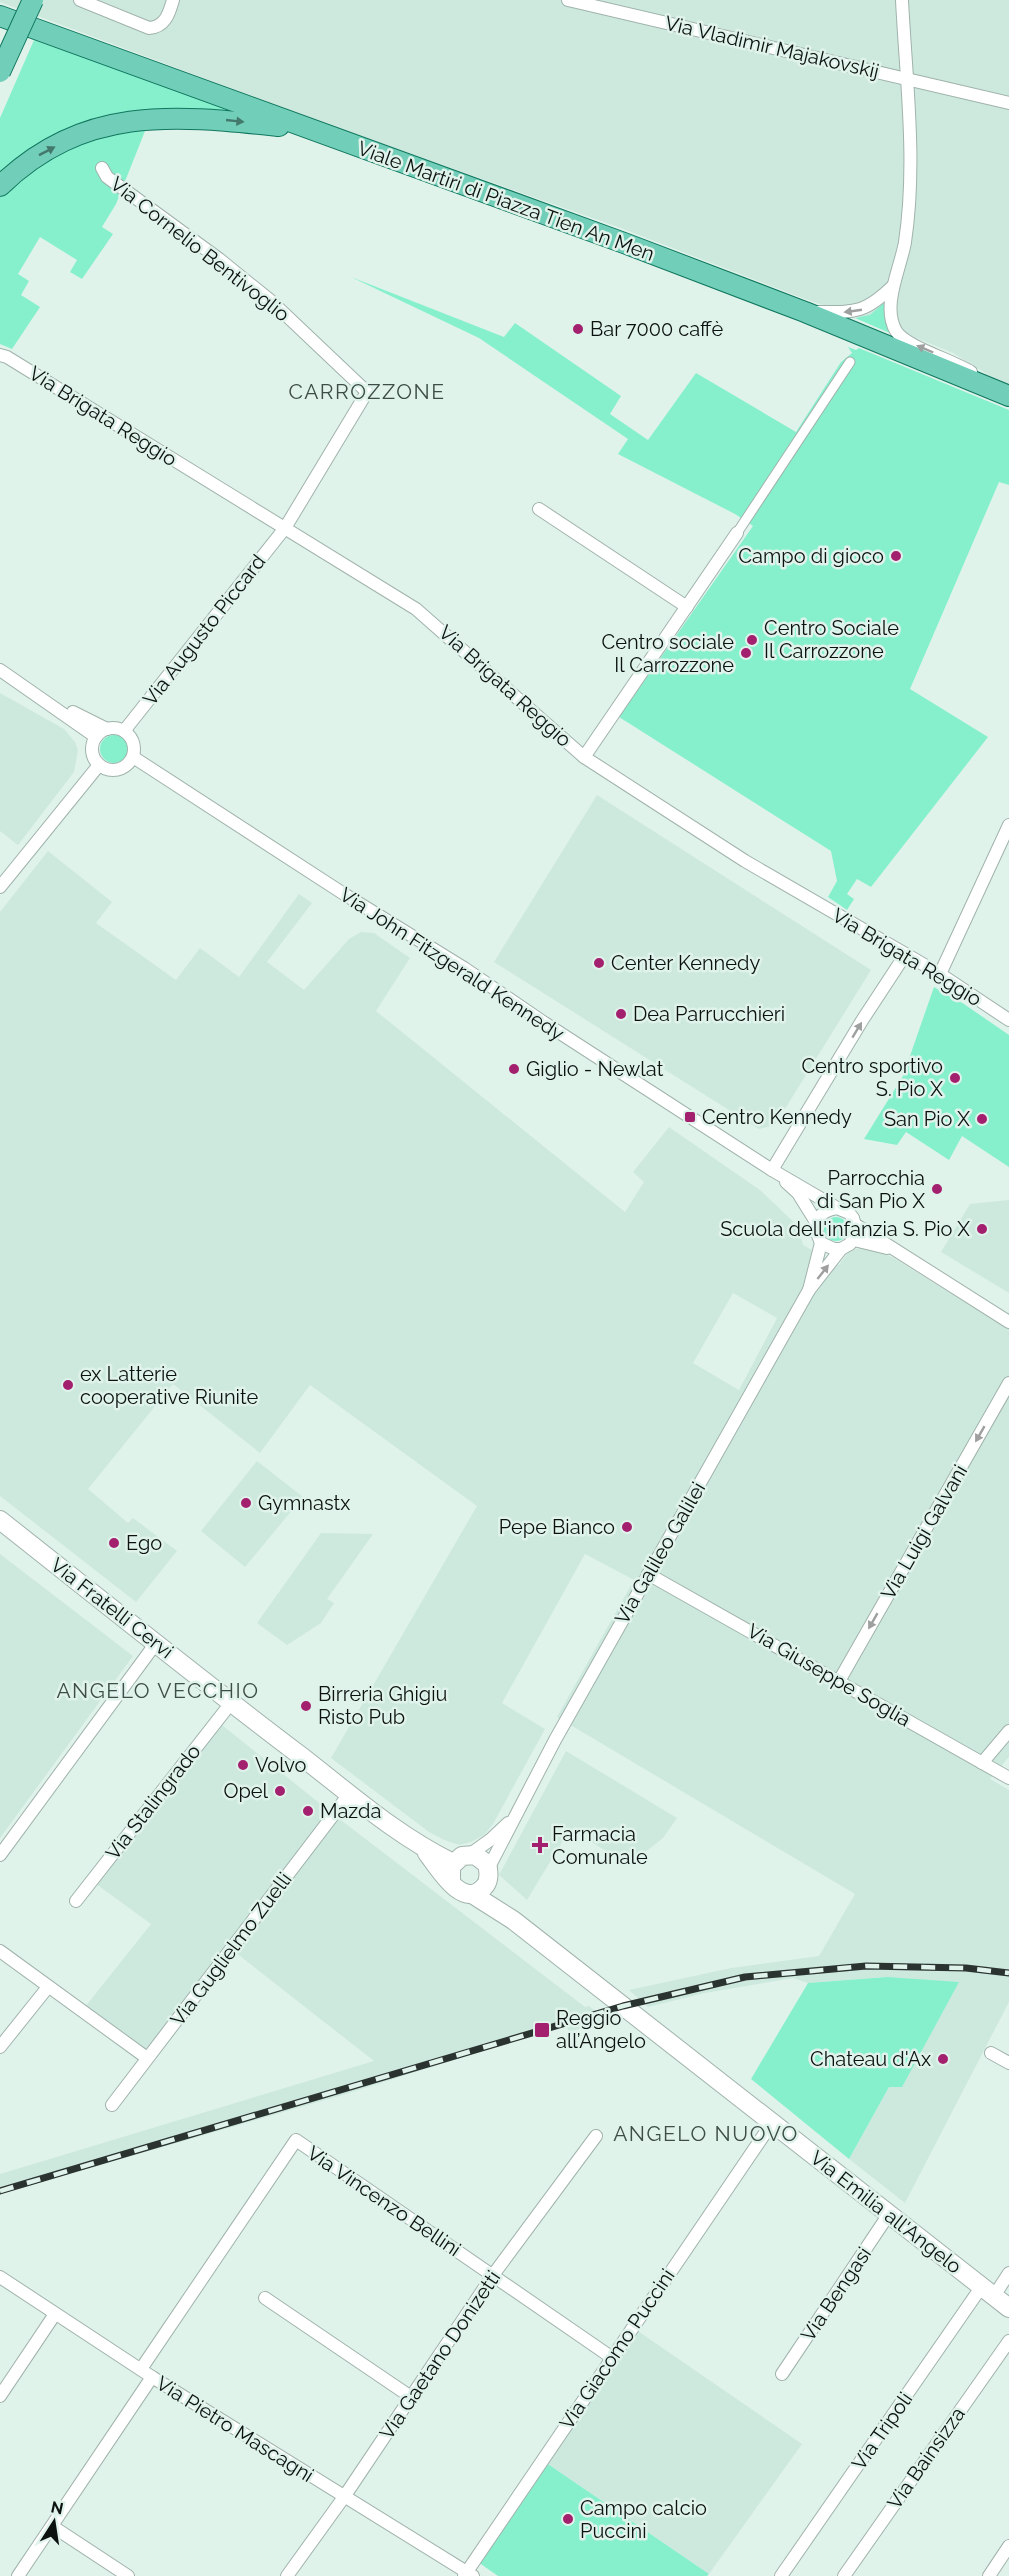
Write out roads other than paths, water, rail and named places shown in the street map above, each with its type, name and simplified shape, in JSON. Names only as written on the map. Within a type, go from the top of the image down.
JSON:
[{"type":"main road","points":[[0,72],[33,0]]},
{"type":"main road","name":"Viale Martiri di Piazza Tien An Men","points":[[0,16],[624,243],[805,312],[1001,392]]},
{"type":"main road","points":[[0,186],[36,157],[94,130],[126,121],[174,118],[224,120],[309,129]]},
{"type":"main road","name":"Via Fratelli Cervi","points":[[0,1520],[231,1703],[424,1849],[451,1883]]},
{"type":"main road","name":"Via Fratelli Cervi","points":[[424,1849],[461,1859]]},
{"type":"main road","points":[[481,1858],[482,1882],[460,1892],[451,1883],[450,1870],[461,1859],[481,1858]]},
{"type":"main road","name":"Via Emilia all'Angelo","points":[[482,1882],[513,1920],[1009,2308]]},
{"type":"street","points":[[80,0],[149,28],[158,27],[165,19],[173,0]]},
{"type":"street","name":"Via Vladimir Majakovskij","points":[[568,0],[1009,103]]},
{"type":"street","points":[[902,0],[911,171],[905,243],[893,286],[891,318],[903,340],[952,361],[1001,392]]},
{"type":"street","name":"Via Cornelio Bentivoglio","points":[[102,168],[107,177],[271,301],[367,392],[285,528]]},
{"type":"street","points":[[805,312],[851,312],[865,309],[893,286]]},
{"type":"street","name":"Via Brigata Reggio","points":[[0,355],[7,357],[416,609],[584,756],[745,861],[940,974],[1009,1020]]},
{"type":"street","points":[[584,756],[687,607],[850,362]]},
{"type":"street","points":[[539,509],[687,607]]},
{"type":"street","name":"Via Augusto Piccard","points":[[124,731],[285,528]]},
{"type":"street","points":[[0,670],[31,692],[101,733],[124,731],[132,740],[133,757],[124,767],[111,771],[99,765],[92,755],[92,748],[101,733]]},
{"type":"street","name":"Via John Fitzgerald Kennedy","points":[[133,757],[344,894],[464,968],[543,1022],[772,1170],[849,1213],[856,1225],[1009,1322]]},
{"type":"street","points":[[0,887],[99,765]]},
{"type":"street","points":[[940,974],[1009,825]]},
{"type":"street","points":[[772,1170],[863,1019],[905,955]]},
{"type":"street","name":"Via John Fitzgerald Kennedy","points":[[772,1170],[798,1193],[816,1222],[815,1233],[821,1243]]},
{"type":"street","points":[[816,1222],[824,1212],[837,1208]]},
{"type":"street","points":[[821,1243],[827,1248],[841,1249],[854,1240],[856,1225]]},
{"type":"street","name":"Via John Fitzgerald Kennedy","points":[[854,1240],[899,1251]]},
{"type":"street","name":"Via Galileo Galilei","points":[[808,1290],[821,1243]]},
{"type":"street","name":"Via Galileo Galilei","points":[[482,1882],[501,1848],[513,1818],[808,1290],[841,1249]]},
{"type":"street","name":"Via Luigi Galvani","points":[[839,1681],[1009,1383]]},
{"type":"street","name":"Via Giuseppe Soglia","points":[[648,1574],[1009,1778]]},
{"type":"street","points":[[0,1855],[156,1643]]},
{"type":"street","name":"Via Stalingrado","points":[[76,1901],[231,1703]]},
{"type":"street","points":[[982,1762],[1009,1731]]},
{"type":"street","name":"Via Guglielmo Zuelli","points":[[112,2106],[350,1793]]},
{"type":"street","name":"Via Galileo Galilei","points":[[461,1859],[490,1840],[513,1818]]},
{"type":"street","points":[[0,1951],[147,2058]]},
{"type":"street","points":[[0,2047],[48,1987]]},
{"type":"street","points":[[992,2053],[1009,2063]]},
{"type":"street","name":"Via Giacomo Puccini","points":[[468,2575],[611,2357],[772,2123]]},
{"type":"street","name":"Via Gaetano Donizetti","points":[[287,2576],[344,2497],[494,2275],[596,2136]]},
{"type":"street","name":"Via Vincenzo Bellini","points":[[141,2369],[296,2140],[611,2357]]},
{"type":"street","name":"Via Bengasi","points":[[782,2374],[889,2214]]},
{"type":"street","name":"Via Tripoli","points":[[781,2576],[988,2291],[1009,2272]]},
{"type":"street","name":"Via Pietro Mascagni","points":[[0,2277],[152,2377],[468,2575]]},
{"type":"street","points":[[265,2298],[411,2397]]},
{"type":"street","points":[[0,2396],[55,2314]]},
{"type":"street","name":"Via Bainsizza","points":[[844,2576],[1009,2341]]},
{"type":"street","points":[[18,2576],[152,2377]]},
{"type":"street","points":[[52,2526],[128,2576]]},
{"type":"street","points":[[989,2576],[1009,2546]]},
{"type":"railway","points":[[0,2191],[623,2006],[745,1977],[866,1966],[966,1968],[1009,1973]]},
{"type":"place","name":"Bar 7000 caffè","points":[[578,329]]},
{"type":"place","name":"Campo di gioco","points":[[896,556]]},
{"type":"place","name":"Centro Sociale Il Carrozzone","points":[[752,640]]},
{"type":"place","name":"Centro sociale Il Carrozzone","points":[[746,653]]},
{"type":"place","name":"Center Kennedy","points":[[599,963]]},
{"type":"place","name":"Dea Parrucchieri","points":[[621,1014]]},
{"type":"place","name":"Giglio - Newlat","points":[[514,1069]]},
{"type":"place","name":"Centro sportivo S. Pio X","points":[[955,1078]]},
{"type":"place","name":"Centro Kennedy","points":[[690,1117]]},
{"type":"place","name":"San Pio X","points":[[982,1119]]},
{"type":"place","name":"Parrocchia di San Pio X","points":[[937,1189]]},
{"type":"place","name":"Scuola dell'infanzia S. Pio X","points":[[982,1229]]},
{"type":"place","name":"ex Latterie cooperative Riunite","points":[[68,1385]]},
{"type":"place","name":"Gymnastx","points":[[246,1503]]},
{"type":"place","name":"Pepe Bianco","points":[[627,1527]]},
{"type":"place","name":"Ego","points":[[114,1543]]},
{"type":"place","name":"Birreria Ghigiu Risto Pub","points":[[306,1706]]},
{"type":"place","name":"Volvo","points":[[243,1765]]},
{"type":"place","name":"Opel","points":[[280,1791]]},
{"type":"place","name":"Mazda","points":[[308,1811]]},
{"type":"place","name":"Farmacia Comunale","points":[[540,1845]]},
{"type":"place","name":"Reggio all’Angelo","points":[[542,2030]]},
{"type":"place","name":"Chateau d'Ax","points":[[943,2059]]},
{"type":"place","name":"Campo calcio Puccini","points":[[568,2519]]},
{"type":"district","name":"CARROZZONE","points":[[367,392]]},
{"type":"district","name":"ANGELO VECCHIO","points":[[158,1691]]},
{"type":"district","name":"ANGELO NUOVO","points":[[706,2134]]}]
